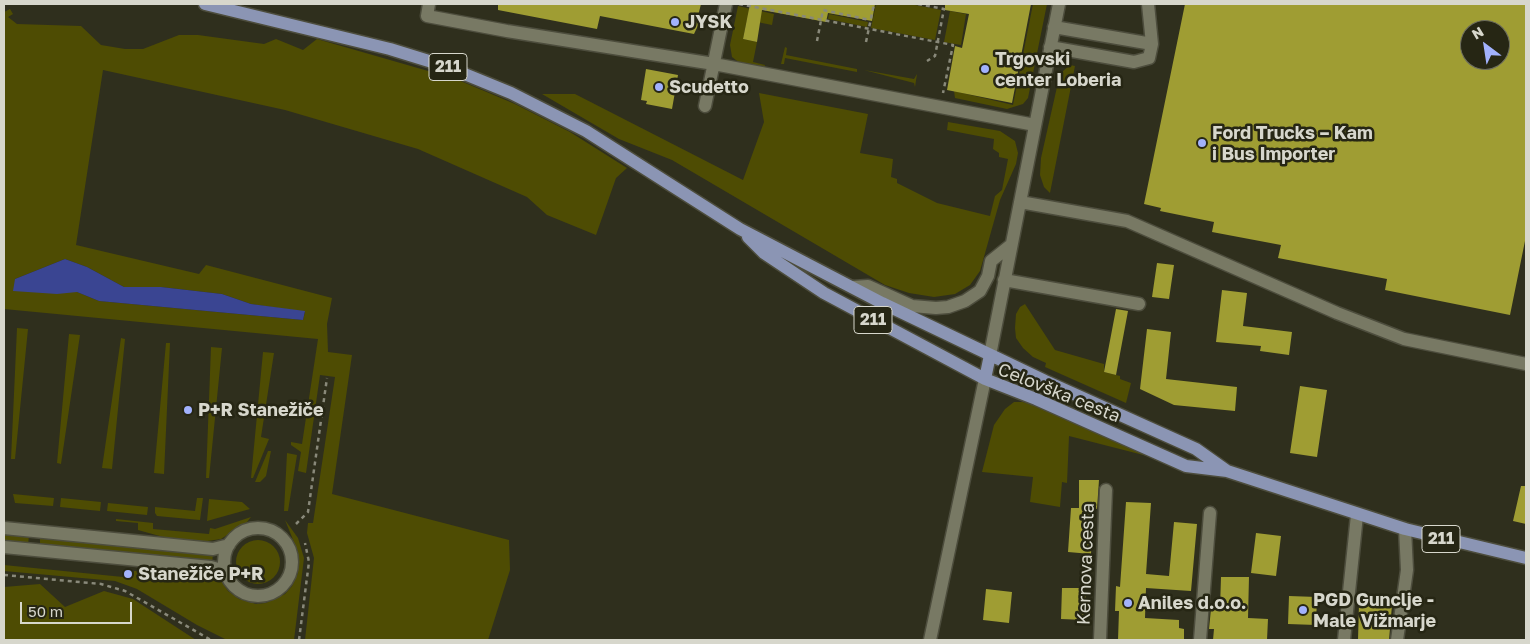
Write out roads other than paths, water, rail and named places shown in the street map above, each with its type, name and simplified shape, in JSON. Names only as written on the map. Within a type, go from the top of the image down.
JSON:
[{"type":"main road","name":"211","points":[[205,4],[380,47],[477,78],[586,131],[740,229],[882,303],[990,355]]},
{"type":"main road","name":"211","points":[[740,229],[764,253],[824,293],[985,380]]},
{"type":"main road","points":[[985,380],[990,355]]},
{"type":"main road","name":"Celovška cesta","points":[[990,355],[1196,450],[1227,471]]},
{"type":"main road","name":"Celovška cesta","points":[[985,380],[1036,399],[1186,466],[1227,471],[1357,515],[1405,529],[1526,558]]},
{"type":"street","points":[[706,106],[726,4]]},
{"type":"street","points":[[990,355],[1059,4]]},
{"type":"street","points":[[1050,47],[1134,62],[1149,58],[1152,44],[1148,4]]},
{"type":"street","points":[[428,10],[507,31],[714,64],[1035,125]]},
{"type":"street","points":[[1054,27],[1152,44]]},
{"type":"street","points":[[1020,202],[1127,221],[1337,314],[1404,339],[1526,364]]},
{"type":"street","points":[[854,287],[868,286],[912,306],[936,308],[948,306],[965,301],[980,291],[988,276],[991,261],[1011,245]]},
{"type":"street","points":[[1004,280],[1139,304]]},
{"type":"street","name":"Celovška cesta","points":[[930,640],[985,380]]},
{"type":"street","name":"Kernova cesta","points":[[1100,640],[1106,490]]},
{"type":"street","points":[[1200,640],[1210,513]]},
{"type":"street","points":[[1344,640],[1357,515]]},
{"type":"street","points":[[4,528],[213,549],[229,545],[245,531],[257,528],[272,531],[287,544],[292,555],[289,577],[282,587],[272,593],[261,596],[249,595],[239,590],[230,582],[226,571],[224,559],[229,545]]},
{"type":"street","points":[[1397,640],[1407,570],[1405,529]]},
{"type":"street","points":[[4,547],[211,567],[226,571]]},
{"type":"water","points":[[65,259],[87,267],[124,287],[161,287],[222,294],[251,304],[305,311],[303,320],[99,301],[77,292],[57,294],[13,291],[15,279]]},
{"type":"place","name":"JYSK","points":[[675,22]]},
{"type":"place","name":"Trgovski center Loberia","points":[[985,69]]},
{"type":"place","name":"Scudetto","points":[[659,87]]},
{"type":"place","name":"Ford Trucks – Kam i Bus Importer","points":[[1202,143]]},
{"type":"place","name":"P+R Stanežiče","points":[[188,410]]},
{"type":"place","name":"Stanežiče P+R","points":[[128,574]]},
{"type":"place","name":"Aniles d.o.o.","points":[[1128,603]]},
{"type":"place","name":"PGD Gunclje - Male Vižmarje","points":[[1303,610]]}]
